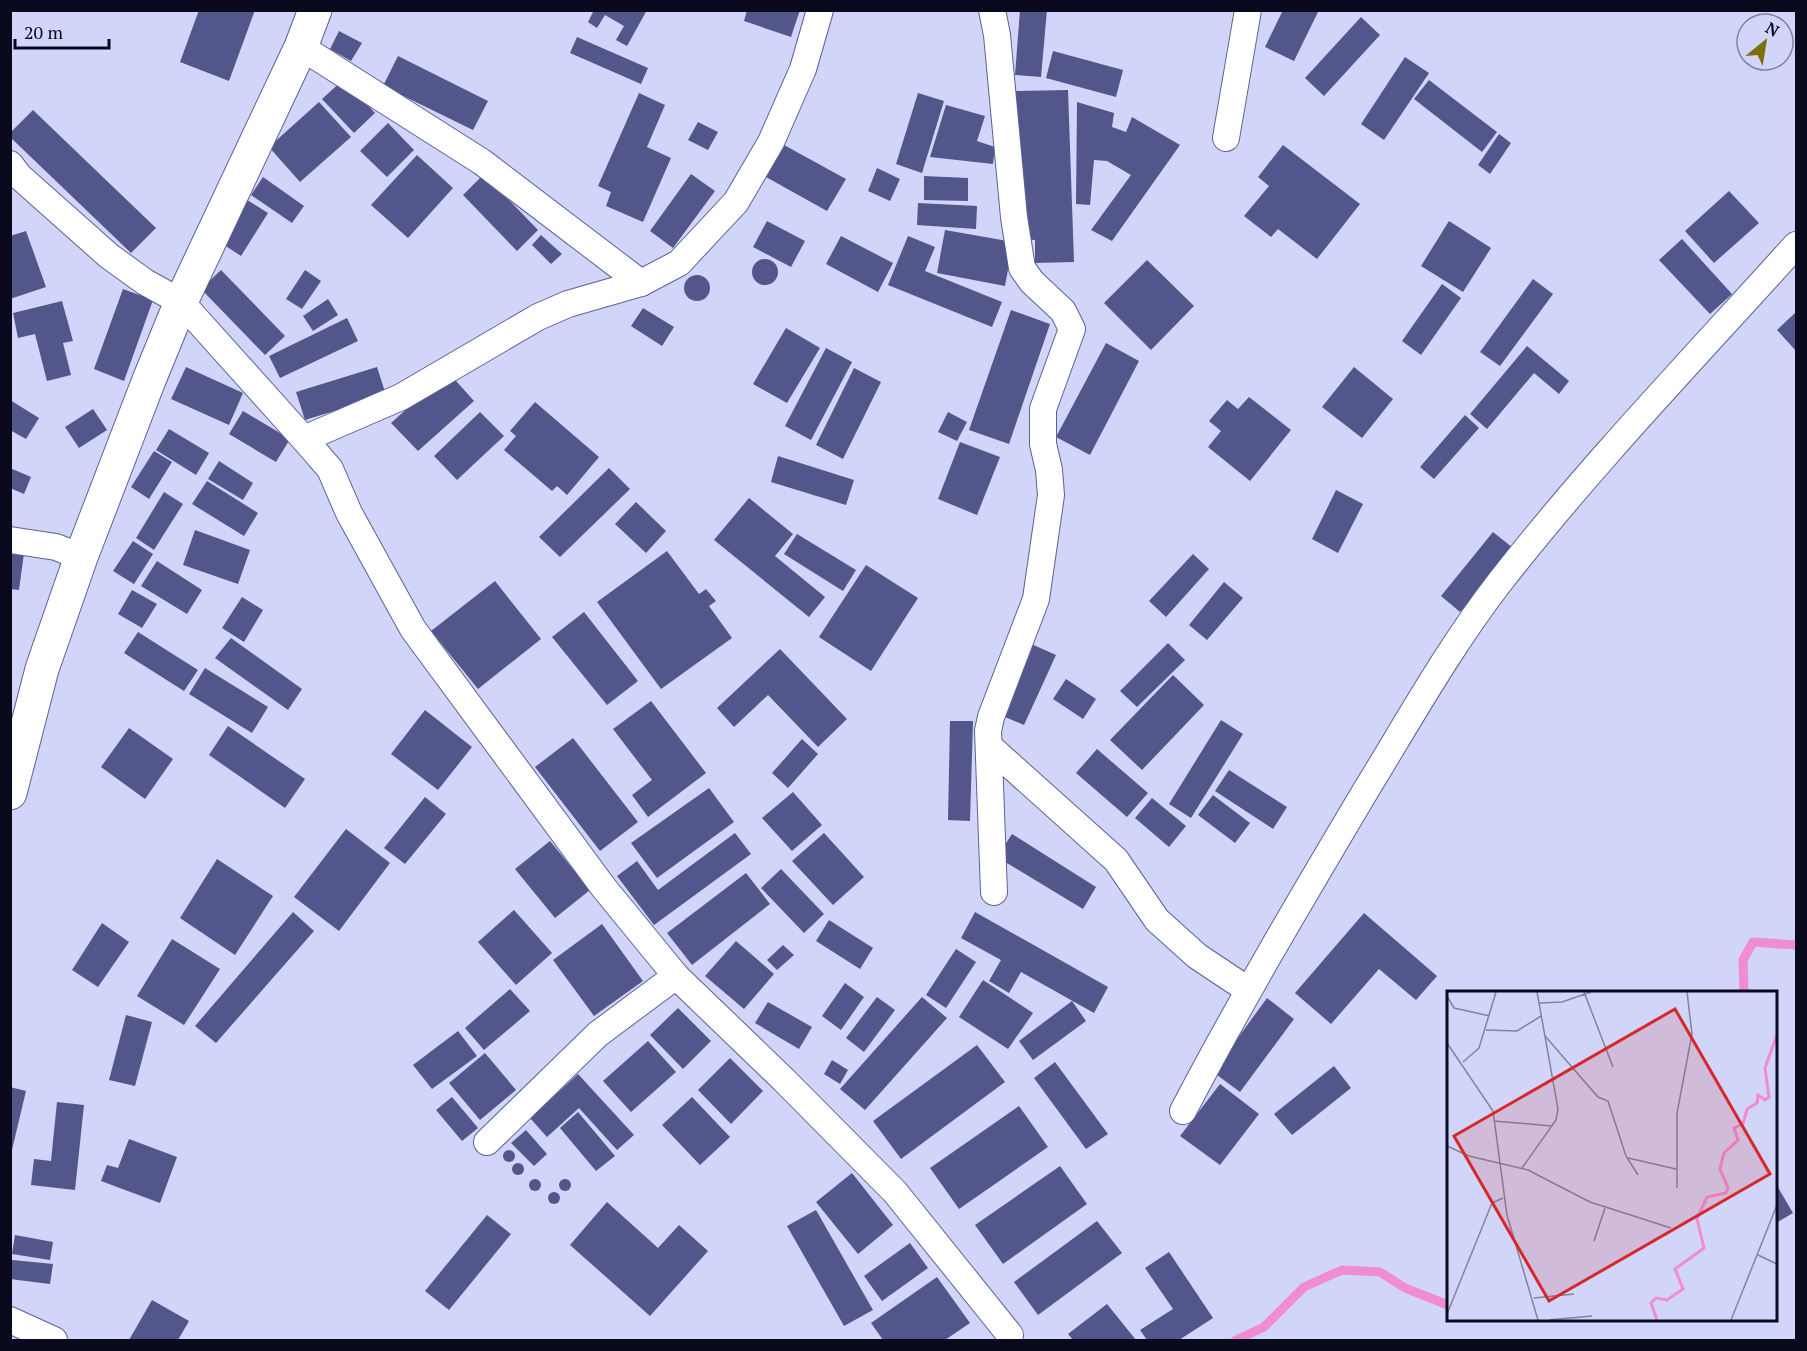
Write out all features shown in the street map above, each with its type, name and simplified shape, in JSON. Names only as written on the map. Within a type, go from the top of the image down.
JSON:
[{"type":"street","points":[[10,793],[42,669],[81,557],[180,302],[301,47],[315,10]]},
{"type":"street","points":[[304,439],[401,397],[538,316],[568,304],[641,283],[678,263],[736,202],[781,121],[803,69],[820,10]]},
{"type":"street","points":[[992,10],[1014,217],[1022,268],[1032,282],[1063,311],[1072,329],[1043,409],[1043,444],[1049,470],[1051,495],[1036,600],[991,717],[988,731],[994,891]]},
{"type":"street","points":[[1226,138],[1248,10]]},
{"type":"street","points":[[301,47],[482,162],[641,283]]},
{"type":"street","points":[[10,164],[19,176],[109,256],[180,302],[330,469],[349,513],[412,630],[604,888],[676,975],[895,1192],[1010,1335]]},
{"type":"street","points":[[1183,1112],[1248,990],[1452,648],[1493,592],[1579,487],[1797,245]]},
{"type":"street","points":[[10,540],[56,548],[81,557]]},
{"type":"street","points":[[990,747],[1116,860],[1157,920],[1197,956],[1248,990]]},
{"type":"street","points":[[487,1142],[598,1034],[676,975]]},
{"type":"street","points":[[10,1320],[54,1341]]},
{"type":"building","points":[[199,10],[255,10],[229,81],[180,62]]},
{"type":"building","points":[[594,10],[647,10],[627,46],[616,40],[624,26],[605,15],[597,28],[588,22]]},
{"type":"building","points":[[747,10],[800,10],[791,37],[744,21]]},
{"type":"building","points":[[1020,10],[1047,10],[1041,77],[1015,75]]},
{"type":"building","points":[[1283,10],[1319,10],[1294,61],[1265,47]]},
{"type":"building","points":[[1361,17],[1380,35],[1324,96],[1305,78]]},
{"type":"building","points":[[339,31],[362,43],[351,61],[330,49]]},
{"type":"building","points":[[577,37],[648,68],[641,84],[570,53]]},
{"type":"building","points":[[1053,51],[1123,70],[1116,97],[1046,78]]},
{"type":"building","points":[[398,56],[488,101],[473,130],[383,86]]},
{"type":"building","points":[[1405,57],[1429,73],[1384,140],[1361,124]]},
{"type":"building","points":[[344,79],[375,113],[354,133],[322,99]]},
{"type":"building","points":[[1429,80],[1497,132],[1482,152],[1414,99]]},
{"type":"building","points":[[1068,90],[1074,262],[1035,263],[1035,240],[1020,239],[1015,91]]},
{"type":"building","points":[[639,93],[665,105],[647,147],[671,158],[643,222],[606,206],[611,192],[598,186]]},
{"type":"building","points":[[918,93],[944,101],[922,173],[896,164]]},
{"type":"building","points":[[319,102],[351,137],[300,182],[269,147]]},
{"type":"building","points":[[1077,102],[1114,113],[1112,127],[1126,132],[1132,117],[1180,145],[1112,241],[1091,230],[1131,175],[1107,161],[1094,160],[1090,205],[1076,204]]},
{"type":"building","points":[[946,105],[985,116],[977,141],[995,147],[993,164],[930,157]]},
{"type":"building","points":[[33,110],[156,228],[131,253],[10,137],[10,133]]},
{"type":"building","points":[[698,122],[718,132],[708,150],[688,140]]},
{"type":"building","points":[[388,123],[414,150],[387,177],[360,151]]},
{"type":"building","points":[[1499,134],[1511,143],[1490,174],[1478,165]]},
{"type":"building","points":[[784,145],[846,179],[827,211],[766,177]]},
{"type":"building","points":[[1283,145],[1360,204],[1317,259],[1278,229],[1271,237],[1244,216],[1269,186],[1258,177]]},
{"type":"building","points":[[417,155],[453,188],[408,238],[371,205]]},
{"type":"building","points":[[877,168],[900,179],[890,201],[868,191]]},
{"type":"building","points":[[484,174],[538,230],[517,251],[463,195]]},
{"type":"building","points":[[691,174],[715,191],[673,248],[650,231]]},
{"type":"building","points":[[924,176],[968,178],[968,201],[924,200]]},
{"type":"building","points":[[263,177],[304,206],[292,223],[251,195]]},
{"type":"building","points":[[1729,191],[1759,223],[1714,263],[1685,231]]},
{"type":"building","points":[[244,198],[268,213],[241,256],[218,241]]},
{"type":"building","points":[[918,203],[977,206],[976,229],[917,225]]},
{"type":"building","points":[[767,221],[805,241],[791,267],[753,247]]},
{"type":"building","points":[[1449,221],[1491,248],[1463,292],[1421,266]]},
{"type":"building","points":[[945,230],[1013,242],[1005,286],[937,273]]},
{"type":"building","points":[[26,231],[46,287],[10,299],[10,236]]},
{"type":"building","points":[[541,235],[562,254],[551,264],[532,245]]},
{"type":"building","points":[[841,236],[893,263],[878,292],[826,264]]},
{"type":"building","points":[[908,236],[935,247],[925,271],[1002,302],[992,327],[888,285]]},
{"type":"building","points":[[1682,239],[1732,294],[1710,314],[1659,260]]},
{"type":"building","points":[[765,259],[774,263],[778,272],[774,281],[765,285],[756,281],[752,272],[756,263]]},
{"type":"building","points":[[1147,260],[1194,306],[1151,350],[1104,303]]},
{"type":"building","points":[[221,270],[285,336],[265,355],[201,289]]},
{"type":"building","points":[[305,270],[321,281],[302,309],[286,299]]},
{"type":"building","points":[[697,275],[706,279],[710,288],[706,297],[697,301],[688,297],[684,288],[688,279]]},
{"type":"building","points":[[1533,279],[1553,294],[1500,366],[1480,352]]},
{"type":"building","points":[[1442,284],[1461,298],[1421,355],[1402,341]]},
{"type":"building","points":[[123,289],[153,300],[124,381],[94,369]]},
{"type":"building","points":[[328,299],[338,315],[313,331],[303,316]]},
{"type":"building","points":[[62,301],[73,341],[63,343],[71,375],[47,381],[35,334],[18,338],[13,313]]},
{"type":"building","points":[[643,308],[674,327],[662,346],[631,326]]},
{"type":"building","points":[[1011,310],[1050,324],[1009,444],[969,430]]},
{"type":"building","points":[[1796,312],[1796,351],[1777,330]]},
{"type":"building","points":[[347,318],[358,341],[280,378],[269,356]]},
{"type":"building","points":[[786,328],[820,348],[787,403],[753,384]]},
{"type":"building","points":[[1106,343],[1139,361],[1090,455],[1056,437]]},
{"type":"building","points":[[1527,346],[1569,381],[1559,394],[1534,373],[1487,429],[1470,414]]},
{"type":"building","points":[[826,348],[852,362],[811,440],[785,426]]},
{"type":"building","points":[[186,367],[243,393],[229,425],[171,399]]},
{"type":"building","points":[[377,367],[386,395],[305,420],[296,392]]},
{"type":"building","points":[[1354,367],[1393,399],[1362,438],[1322,407]]},
{"type":"building","points":[[854,368],[881,382],[843,459],[816,445]]},
{"type":"building","points":[[448,372],[474,401],[418,451],[391,423]]},
{"type":"building","points":[[1249,397],[1291,430],[1250,481],[1208,447],[1221,431],[1209,421],[1227,400],[1238,409]]},
{"type":"building","points":[[10,400],[39,418],[26,439],[10,430]]},
{"type":"building","points":[[535,402],[599,457],[567,495],[557,486],[552,491],[504,450],[516,436],[510,431]]},
{"type":"building","points":[[93,409],[107,430],[79,448],[65,427]]},
{"type":"building","points":[[243,411],[290,439],[276,462],[229,434]]},
{"type":"building","points":[[480,412],[504,436],[457,480],[434,456]]},
{"type":"building","points":[[948,412],[967,422],[957,441],[938,432]]},
{"type":"building","points":[[1465,415],[1479,428],[1434,479],[1420,467]]},
{"type":"building","points":[[169,429],[209,453],[196,475],[156,450]]},
{"type":"building","points":[[960,442],[1000,457],[977,515],[938,499]]},
{"type":"building","points":[[154,451],[172,462],[149,499],[131,487]]},
{"type":"building","points":[[778,456],[854,480],[846,505],[771,482]]},
{"type":"building","points":[[219,461],[253,483],[243,500],[208,479]]},
{"type":"building","points":[[10,468],[31,477],[24,494],[10,488]]},
{"type":"building","points":[[609,468],[630,489],[560,557],[539,537]]},
{"type":"building","points":[[207,481],[258,513],[244,536],[192,504]]},
{"type":"building","points":[[1336,490],[1363,504],[1338,553],[1312,539]]},
{"type":"building","points":[[164,492],[183,504],[154,550],[136,538]]},
{"type":"building","points":[[749,498],[793,534],[775,556],[825,597],[809,617],[714,540]]},
{"type":"building","points":[[636,502],[666,531],[646,553],[615,524]]},
{"type":"building","points":[[195,530],[250,550],[238,584],[183,565]]},
{"type":"building","points":[[1493,532],[1513,548],[1460,612],[1441,596]]},
{"type":"building","points":[[797,534],[856,570],[843,591],[784,554]]},
{"type":"building","points":[[133,541],[153,554],[134,584],[113,571]]},
{"type":"building","points":[[10,551],[24,553],[19,590],[10,589]]},
{"type":"building","points":[[667,551],[699,594],[706,589],[716,601],[709,606],[732,638],[661,689],[597,602]]},
{"type":"building","points":[[1193,554],[1209,569],[1166,617],[1149,601]]},
{"type":"building","points":[[157,561],[202,590],[187,614],[141,586]]},
{"type":"building","points":[[866,565],[918,598],[871,671],[819,637]]},
{"type":"building","points":[[495,581],[541,639],[478,689],[431,631]]},
{"type":"building","points":[[1224,582],[1243,598],[1207,640],[1189,625]]},
{"type":"building","points":[[132,590],[157,604],[142,628],[118,614]]},
{"type":"building","points":[[242,597],[263,610],[244,642],[222,628]]},
{"type":"building","points":[[584,612],[638,681],[607,705],[552,637]]},
{"type":"building","points":[[138,632],[198,670],[184,691],[124,653]]},
{"type":"building","points":[[231,638],[302,689],[288,710],[215,658]]},
{"type":"building","points":[[1029,643],[1056,655],[1024,725],[998,714]]},
{"type":"building","points":[[1168,643],[1185,660],[1137,707],[1120,691]]},
{"type":"building","points":[[780,649],[847,719],[818,747],[768,695],[734,727],[717,708]]},
{"type":"building","points":[[205,668],[268,707],[252,733],[189,694]]},
{"type":"building","points":[[1173,675],[1204,705],[1142,770],[1110,740]]},
{"type":"building","points":[[1066,679],[1096,699],[1083,719],[1053,699]]},
{"type":"building","points":[[651,701],[706,773],[648,817],[632,795],[652,780],[613,729]]},
{"type":"building","points":[[425,710],[472,747],[438,790],[391,754]]},
{"type":"building","points":[[1221,720],[1243,734],[1191,818],[1169,804]]},
{"type":"building","points":[[950,721],[973,721],[970,821],[948,820]]},
{"type":"building","points":[[228,726],[305,779],[285,808],[209,755]]},
{"type":"building","points":[[129,728],[173,759],[145,799],[101,767]]},
{"type":"building","points":[[573,738],[638,822],[600,851],[535,767]]},
{"type":"building","points":[[802,739],[818,754],[788,788],[772,773]]},
{"type":"building","points":[[1097,749],[1148,793],[1127,817],[1076,773]]},
{"type":"building","points":[[1229,770],[1287,807],[1273,829],[1215,791]]},
{"type":"building","points":[[709,788],[734,822],[657,878],[631,843]]},
{"type":"building","points":[[793,792],[822,825],[792,851],[762,818]]},
{"type":"building","points":[[1213,795],[1250,823],[1235,843],[1198,815]]},
{"type":"building","points":[[425,797],[446,814],[405,864],[384,848]]},
{"type":"building","points":[[1152,798],[1186,826],[1169,847],[1135,818]]},
{"type":"building","points":[[346,829],[390,863],[339,931],[294,897]]},
{"type":"building","points":[[735,833],[751,854],[654,925],[617,876],[637,861],[658,890]]},
{"type":"building","points":[[824,833],[864,877],[833,905],[792,861]]},
{"type":"building","points":[[1012,834],[1096,887],[1083,909],[997,857]]},
{"type":"building","points":[[550,841],[590,890],[555,918],[515,869]]},
{"type":"building","points":[[217,859],[273,896],[235,955],[180,918]]},
{"type":"building","points":[[781,869],[824,914],[804,933],[761,888]]},
{"type":"building","points":[[746,873],[770,904],[692,965],[667,933]]},
{"type":"building","points":[[514,910],[552,953],[516,985],[478,942]]},
{"type":"building","points":[[293,912],[314,931],[216,1043],[195,1026]]},
{"type":"building","points":[[975,912],[1108,987],[1094,1013],[1021,972],[1009,993],[989,981],[1001,960],[961,938]]},
{"type":"building","points":[[1364,913],[1437,976],[1416,1000],[1379,969],[1331,1024],[1295,993]]},
{"type":"building","points":[[829,920],[873,948],[860,969],[816,941]]},
{"type":"building","points":[[102,923],[129,942],[98,987],[72,970]]},
{"type":"building","points":[[602,924],[643,981],[594,1016],[553,960]]},
{"type":"building","points":[[172,939],[220,969],[184,1025],[137,996]]},
{"type":"building","points":[[736,941],[774,974],[744,1009],[705,976]]},
{"type":"building","points":[[783,945],[794,955],[777,970],[767,960]]},
{"type":"building","points":[[956,949],[976,962],[946,1008],[926,995]]},
{"type":"building","points":[[983,980],[1033,1013],[1008,1049],[959,1017]]},
{"type":"building","points":[[845,983],[864,997],[841,1030],[822,1016]]},
{"type":"building","points":[[510,989],[530,1011],[484,1050],[465,1028]]},
{"type":"building","points":[[877,997],[895,1010],[864,1052],[846,1038]]},
{"type":"building","points":[[922,997],[947,1018],[865,1110],[840,1089]]},
{"type":"building","points":[[1267,998],[1294,1019],[1240,1092],[1213,1072]]},
{"type":"building","points":[[1072,1001],[1086,1021],[1033,1060],[1019,1041]]},
{"type":"building","points":[[768,1002],[812,1027],[799,1049],[755,1023]]},
{"type":"building","points":[[678,1008],[711,1041],[683,1069],[650,1035]]},
{"type":"building","points":[[126,1015],[152,1022],[135,1086],[109,1080]]},
{"type":"building","points":[[458,1031],[477,1056],[432,1089],[413,1065]]},
{"type":"building","points":[[648,1041],[676,1072],[631,1112],[603,1081]]},
{"type":"building","points":[[977,1045],[1005,1082],[901,1159],[873,1121]]},
{"type":"building","points":[[485,1053],[516,1090],[480,1120],[449,1083]]},
{"type":"building","points":[[730,1058],[763,1091],[731,1124],[698,1090]]},
{"type":"building","points":[[832,1060],[848,1070],[840,1084],[824,1074]]},
{"type":"building","points":[[1055,1062],[1108,1134],[1086,1149],[1034,1078]]},
{"type":"building","points":[[1334,1066],[1351,1088],[1292,1135],[1274,1114]]},
{"type":"building","points":[[578,1074],[634,1135],[617,1150],[579,1108],[547,1137],[530,1118]]},
{"type":"building","points":[[1220,1084],[1259,1114],[1220,1165],[1180,1136]]},
{"type":"building","points":[[10,1087],[26,1091],[11,1154],[10,1154]]},
{"type":"building","points":[[452,1097],[478,1128],[462,1141],[436,1110]]},
{"type":"building","points":[[692,1097],[730,1137],[700,1165],[662,1125]]},
{"type":"building","points":[[57,1102],[84,1105],[75,1190],[31,1185],[34,1159],[51,1161]]},
{"type":"building","points":[[1019,1106],[1048,1147],[959,1209],[930,1168]]},
{"type":"building","points":[[578,1112],[615,1156],[596,1171],[560,1128]]},
{"type":"building","points":[[526,1130],[547,1154],[534,1166],[511,1143]]},
{"type":"building","points":[[129,1139],[177,1157],[160,1203],[101,1181],[107,1165],[118,1168]]},
{"type":"building","points":[[511,1150],[515,1156],[511,1162],[507,1162],[503,1154]]},
{"type":"building","points":[[520,1163],[524,1169],[520,1175],[516,1175],[512,1167]]},
{"type":"building","points":[[1060,1166],[1087,1204],[1003,1264],[975,1225]]},
{"type":"building","points":[[852,1173],[893,1225],[858,1254],[816,1202]]},
{"type":"building","points":[[537,1179],[541,1185],[537,1191],[533,1191],[529,1183]]},
{"type":"building","points":[[567,1179],[571,1185],[567,1191],[563,1191],[559,1183]]},
{"type":"building","points":[[1777,1186],[1793,1213],[1777,1222]]},
{"type":"building","points":[[556,1192],[560,1198],[556,1204],[552,1204],[548,1196]]},
{"type":"building","points":[[607,1202],[658,1248],[679,1225],[708,1251],[650,1316],[570,1245]]},
{"type":"building","points":[[816,1210],[873,1310],[844,1326],[787,1226]]},
{"type":"building","points":[[487,1215],[511,1234],[449,1310],[425,1291]]},
{"type":"building","points":[[1097,1221],[1122,1253],[1038,1315],[1014,1282]]},
{"type":"building","points":[[15,1235],[53,1242],[50,1260],[12,1254]]},
{"type":"building","points":[[910,1243],[928,1268],[882,1301],[864,1276]]},
{"type":"building","points":[[1169,1252],[1213,1318],[1179,1340],[1147,1340],[1140,1330],[1173,1309],[1145,1268]]},
{"type":"building","points":[[12,1260],[53,1264],[50,1284],[10,1279]]},
{"type":"building","points":[[937,1277],[970,1323],[945,1340],[883,1340],[871,1323]]},
{"type":"building","points":[[152,1300],[189,1321],[178,1340],[129,1340]]},
{"type":"building","points":[[1107,1304],[1136,1340],[1073,1340],[1068,1334]]},
{"type":"waterway","points":[[1744,991],[1743,960],[1753,942],[1796,945]]},
{"type":"waterway","points":[[1236,1340],[1264,1327],[1304,1287],[1342,1270],[1380,1272],[1405,1288],[1447,1305]]}]
